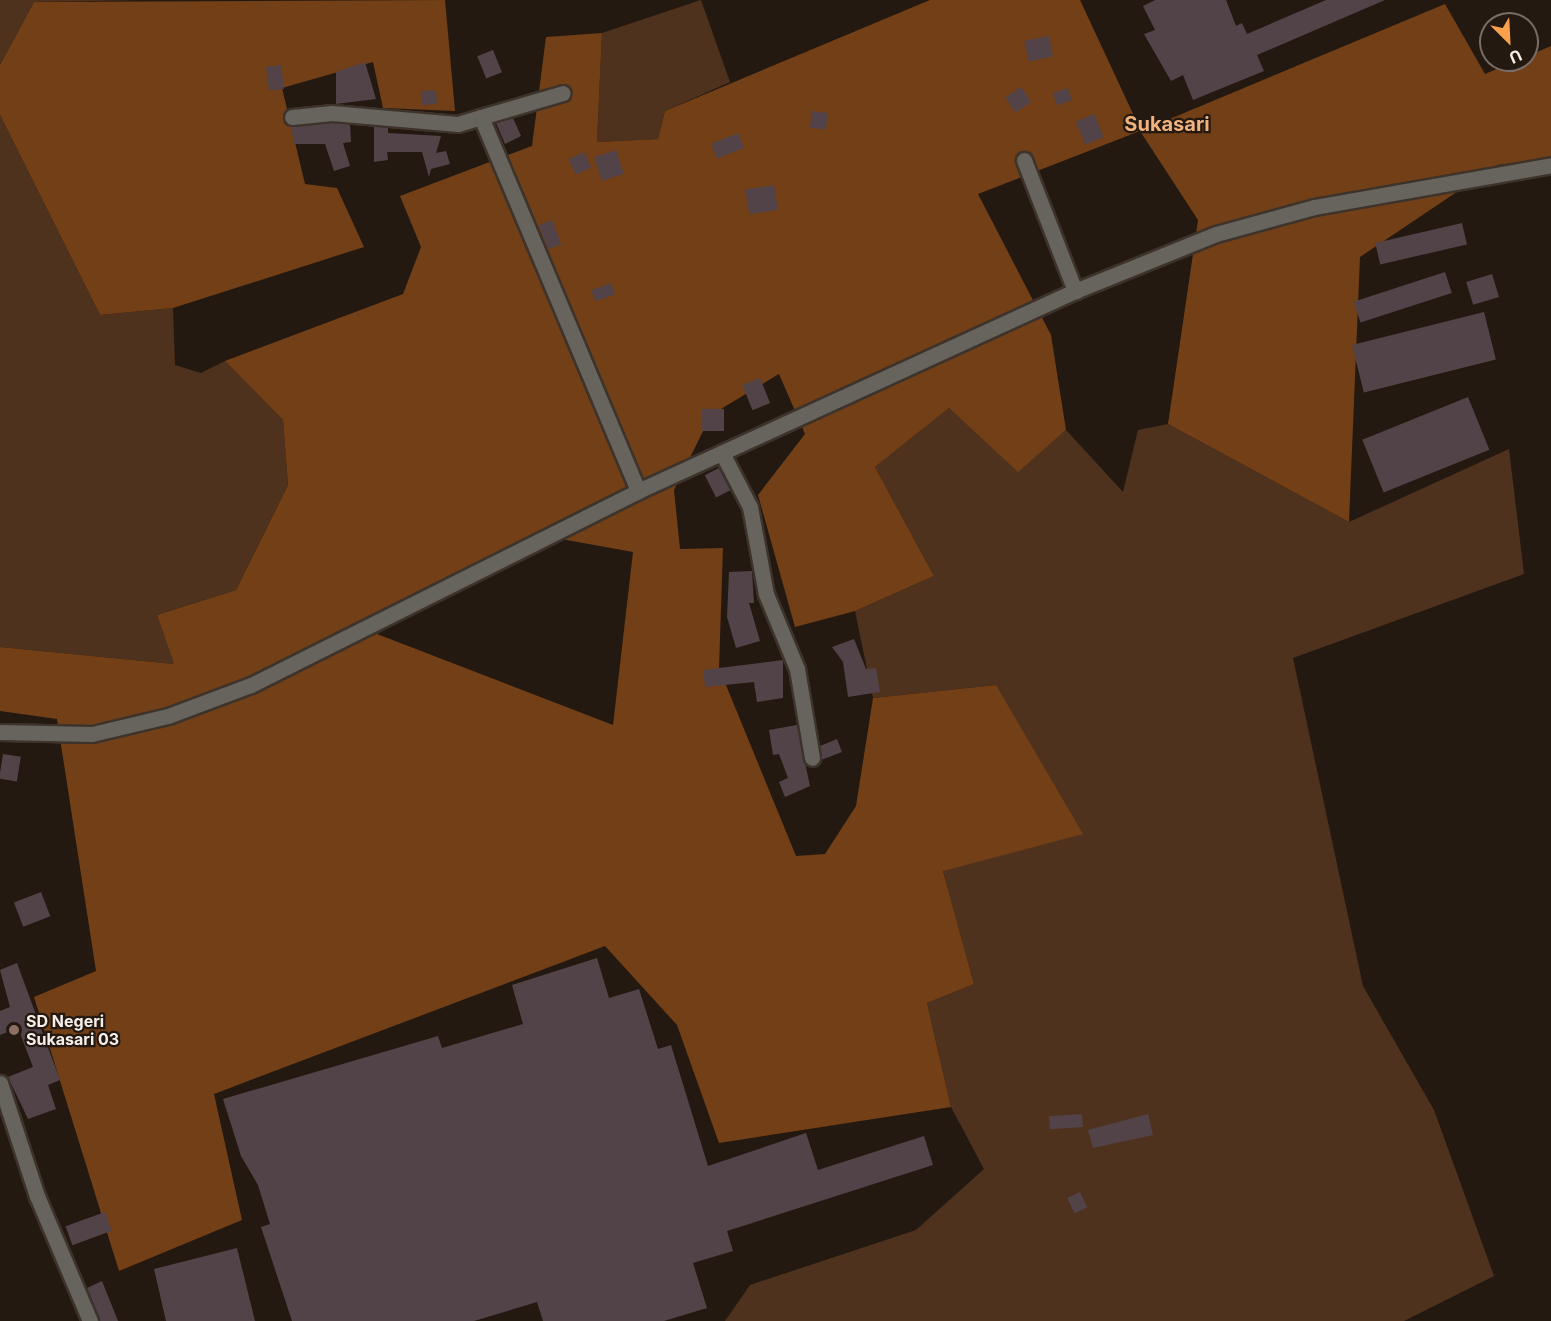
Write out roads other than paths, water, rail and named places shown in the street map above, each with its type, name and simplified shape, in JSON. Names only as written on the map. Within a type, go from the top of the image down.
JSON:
[{"type":"street","points":[[292,117],[332,113],[458,124],[563,93]]},
{"type":"street","points":[[480,117],[639,491]]},
{"type":"street","points":[[1024,160],[1075,291]]},
{"type":"street","points":[[0,732],[92,734],[168,716],[251,685],[639,491],[1075,291],[1216,234],[1314,207],[1551,165]]},
{"type":"street","points":[[722,453],[750,507],[766,594],[797,669],[812,758]]},
{"type":"street","points":[[0,1083],[37,1196],[90,1321]]},
{"type":"place","name":"SD Negeri Sukasari 03","points":[[14,1030]]},
{"type":"district","name":"Sukasari","points":[[1167,124]]}]
